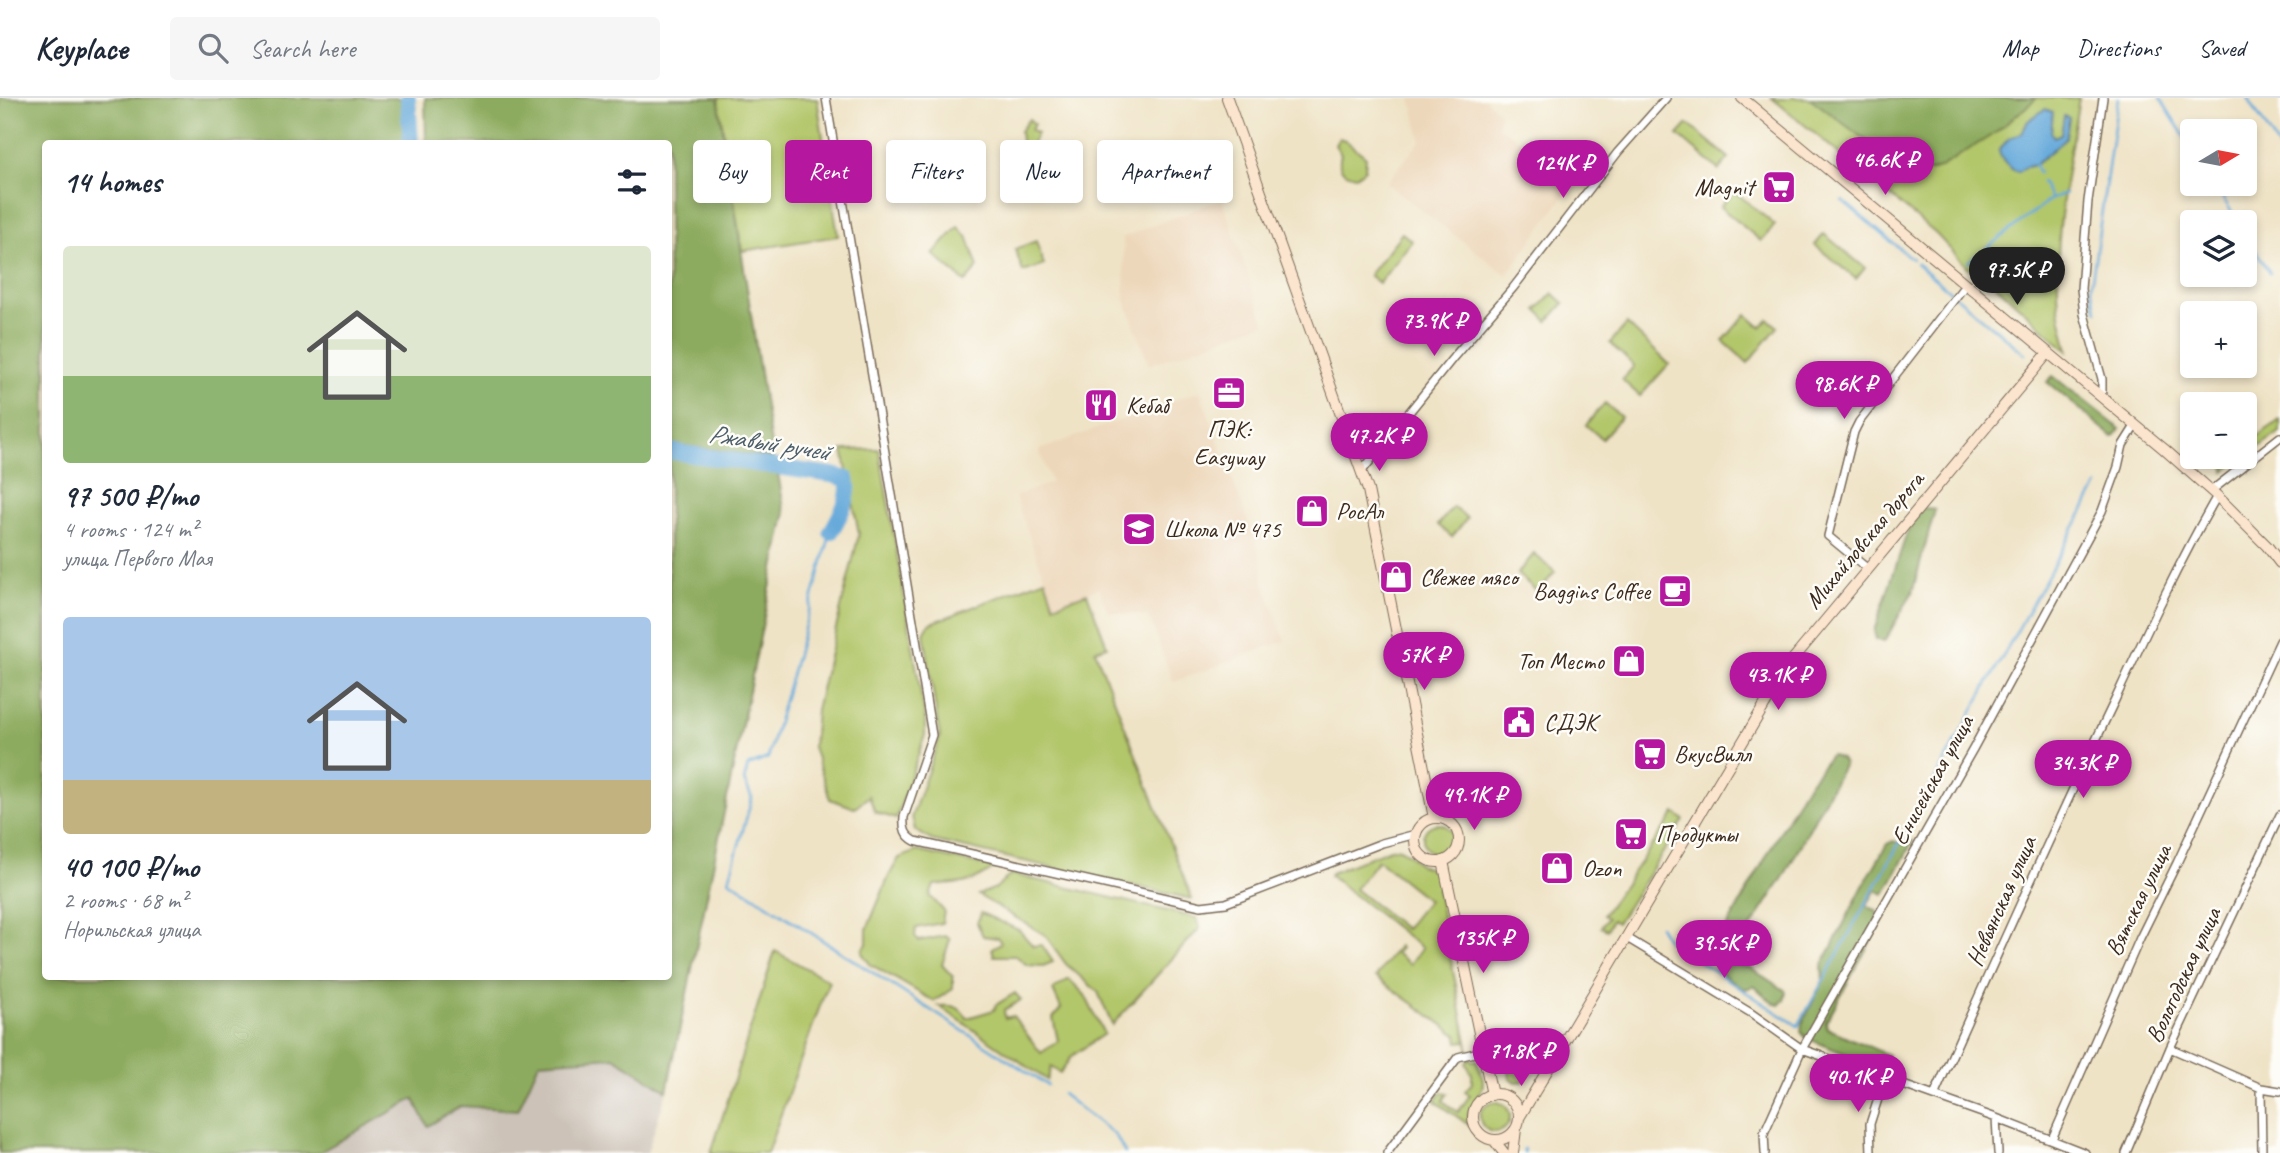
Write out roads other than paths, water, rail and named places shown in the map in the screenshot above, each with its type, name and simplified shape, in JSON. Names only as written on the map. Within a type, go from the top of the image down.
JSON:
[{"type":"street","points":[[826,98],[932,735],[904,817],[906,835],[915,841],[1201,905],[1226,903],[1382,843],[1416,834]]},
{"type":"street","points":[[1227,98],[1362,471],[1378,537],[1434,818]]},
{"type":"street","points":[[1362,471],[1513,288],[1618,152],[1666,98]]},
{"type":"street","points":[[1742,98],[2214,494],[2267,546],[2280,564]]},
{"type":"street","points":[[2098,395],[2102,391],[2102,379],[2084,314],[2081,289],[2088,201],[2103,98]]},
{"type":"street","points":[[1868,569],[1828,536],[1854,432],[1965,285]]},
{"type":"street","name":"Михайловская дорога","points":[[1513,1153],[1518,1123],[1789,664],[2048,353]]},
{"type":"street","name":"Енисейская улица","points":[[1765,1153],[1764,1133],[1802,1049],[1973,749],[2102,512],[2123,445],[2134,426]]},
{"type":"street","points":[[2214,494],[2280,437]]},
{"type":"street","name":"Невьянская улица","points":[[1934,1096],[2064,806],[2214,494]]},
{"type":"street","name":"Вятская улица","points":[[2052,1139],[2140,938],[2178,863],[2280,641]]},
{"type":"street","name":"Вологодская улица","points":[[2126,1153],[2170,1048],[2280,815]]},
{"type":"street","points":[[1434,818],[1450,822],[1459,837],[1455,853],[1443,861],[1434,862],[1420,853],[1416,834],[1423,824],[1434,818]]},
{"type":"street","points":[[1443,861],[1492,1094]]},
{"type":"street","points":[[1627,938],[1751,1013],[1802,1049],[1996,1118],[2085,1153]]},
{"type":"street","points":[[2170,1048],[2261,1088],[2280,1091]]},
{"type":"street","points":[[1387,1153],[1458,1057],[1483,1051]]},
{"type":"street","points":[[1871,1153],[1870,1124],[1884,1080]]},
{"type":"street","points":[[2261,1088],[2262,1153]]},
{"type":"street","points":[[1504,1153],[1494,1140],[1479,1132],[1473,1117],[1479,1102],[1492,1094],[1524,1098],[1537,1090]]},
{"type":"street","points":[[1494,1140],[1507,1137],[1518,1123],[1517,1108],[1508,1097]]},
{"type":"street","points":[[1996,1118],[1998,1153]]},
{"type":"water","points":[[2045,109],[2053,112],[2051,133],[2054,137],[2061,134],[2064,116],[2069,118],[2066,138],[2035,165],[2015,171],[2003,161],[1999,150],[2009,138],[2022,133],[2028,121]]},
{"type":"waterway","name":"Ржавый ручей","points":[[408,98],[411,140]]},
{"type":"waterway","points":[[2097,311],[2091,287],[2118,98]]},
{"type":"waterway","points":[[2160,98],[2180,130]]},
{"type":"waterway","points":[[2248,98],[2280,150]]},
{"type":"waterway","points":[[2035,165],[2039,173]]},
{"type":"waterway","points":[[1968,262],[2051,199],[2042,182]]},
{"type":"waterway","points":[[2052,199],[2065,193]]},
{"type":"waterway","points":[[2222,196],[2230,210]]},
{"type":"waterway","points":[[1843,201],[1912,259]]},
{"type":"waterway","points":[[2257,252],[2270,273]]},
{"type":"waterway","points":[[1916,263],[2025,354]]},
{"type":"waterway","name":"Ржавый ручей","points":[[672,452],[847,479],[846,500],[831,532]]},
{"type":"waterway","points":[[1659,926],[1668,941],[1798,1026],[2098,485]]},
{"type":"waterway","points":[[831,532],[768,758],[748,766],[744,781],[752,798],[729,880],[1047,1085]]},
{"type":"waterway","points":[[1062,1094],[1116,1136],[1125,1153]]},
{"type":"place","name":"Magnit","points":[[1779,187]]},
{"type":"place","name":"ПЭК: Easyway","points":[[1229,393]]},
{"type":"place","name":"Кебаб","points":[[1101,405]]},
{"type":"place","name":"РосАл","points":[[1312,511]]},
{"type":"place","name":"Школа № 475","points":[[1139,529]]},
{"type":"place","name":"Свежее мясо","points":[[1396,577]]},
{"type":"place","name":"Baggins Coffee","points":[[1675,591]]},
{"type":"place","name":"Топ Место","points":[[1629,661]]},
{"type":"place","name":"СДЭК","points":[[1519,722]]},
{"type":"place","name":"ВкусВилл","points":[[1650,754]]},
{"type":"place","name":"Продукты","points":[[1631,834]]},
{"type":"place","name":"Ozon","points":[[1557,868]]}]
